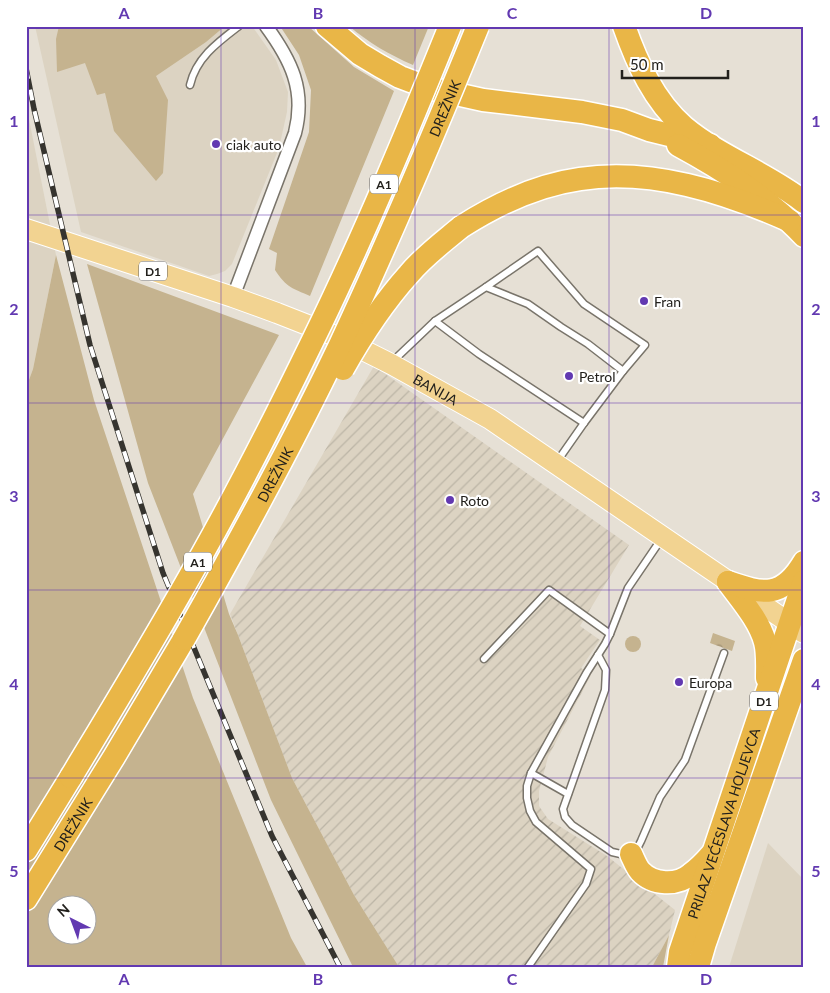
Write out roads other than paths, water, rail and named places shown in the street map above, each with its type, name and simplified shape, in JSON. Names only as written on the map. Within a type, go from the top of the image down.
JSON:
[{"type":"highway","points":[[327,26],[360,54],[400,77],[429,88],[483,100],[582,112],[622,120],[649,130],[710,145]]},
{"type":"highway","name":"DREŽNIK","points":[[26,850],[154,639],[200,558],[276,415],[362,233],[410,125],[450,26]]},
{"type":"highway","name":"DREŽNIK","points":[[26,899],[151,697],[274,476],[323,380],[380,257],[478,26]]},
{"type":"highway","points":[[624,26],[632,50],[652,89],[667,110],[684,127],[710,145],[788,190],[804,202]]},
{"type":"highway","points":[[649,130],[731,176],[764,200],[797,229]]},
{"type":"highway","points":[[274,476],[288,466],[299,452],[366,329],[410,273],[461,227],[485,212],[519,195],[580,179],[615,176],[654,178],[696,187],[764,209],[797,229]]},
{"type":"highway","points":[[728,582],[750,589],[770,591],[778,589],[793,577],[804,562]]},
{"type":"highway","name":"PRILAZ VEĆESLAVA HOLJEVCA","points":[[678,967],[680,952],[766,695],[797,628],[804,581]]},
{"type":"highway","points":[[728,582],[750,612],[765,643],[766,695]]},
{"type":"highway","name":"PRILAZ VEĆESLAVA HOLJEVCA","points":[[698,967],[705,943],[796,695],[804,660]]},
{"type":"highway","points":[[631,854],[641,872],[664,882],[673,882],[691,875],[714,853]]},
{"type":"main road","name":"BANIJA","points":[[26,228],[233,297],[333,335],[391,364],[476,411],[797,628]]},
{"type":"street","points":[[233,297],[295,133],[299,108],[295,75],[288,60],[266,26]]},
{"type":"lane","points":[[190,85],[192,76],[200,61],[220,40],[238,26]]},
{"type":"lane","points":[[391,364],[434,321],[538,251],[584,304],[645,344],[623,371],[556,464]]},
{"type":"lane","points":[[486,287],[528,304],[588,344],[623,371]]},
{"type":"lane","points":[[434,321],[584,424]]},
{"type":"lane","points":[[528,967],[586,884],[591,869],[536,822],[530,811],[527,798],[527,786],[531,773],[610,634],[628,588],[663,537]]},
{"type":"lane","points":[[484,659],[549,590],[610,634]]},
{"type":"lane","points":[[598,655],[606,670],[605,690],[563,809],[565,817],[572,825],[612,852],[625,855],[631,854],[637,849],[660,797],[685,760],[724,653]]},
{"type":"lane","points":[[531,773],[568,794]]},
{"type":"railway","points":[[26,68],[90,345],[163,573],[272,836],[340,967]]},
{"type":"place","name":"ciak auto","points":[[216,144]]},
{"type":"place","name":"Fran","points":[[644,301]]},
{"type":"place","name":"Petrol","points":[[569,376]]},
{"type":"place","name":"Roto","points":[[450,500]]},
{"type":"place","name":"Europa","points":[[679,682]]}]
